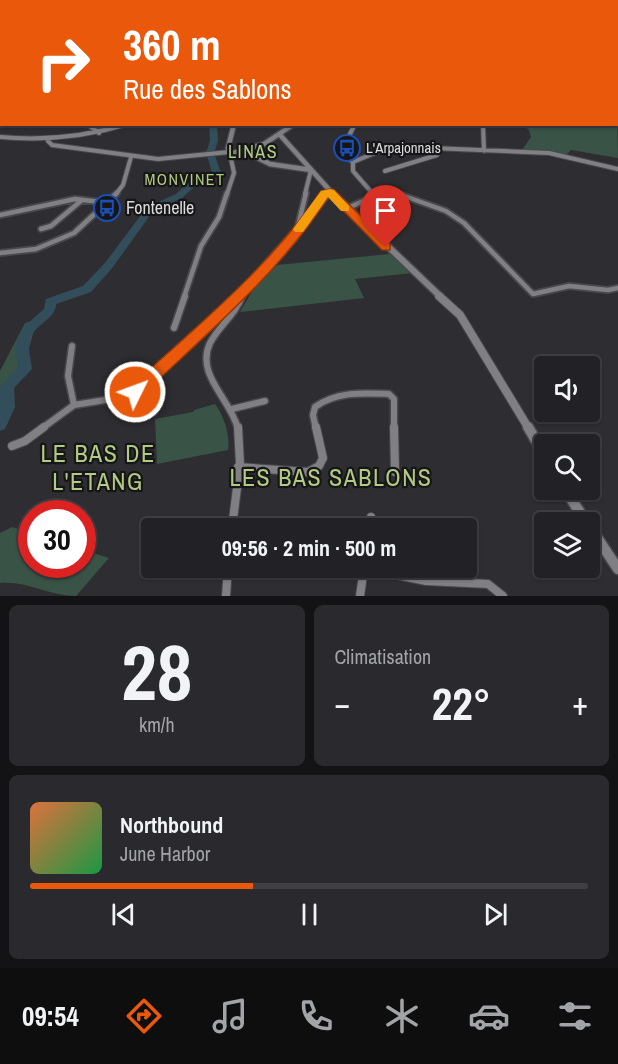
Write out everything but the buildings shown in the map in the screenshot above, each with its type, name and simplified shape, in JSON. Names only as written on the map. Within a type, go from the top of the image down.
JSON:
[{"type":"street","points":[[90,126],[99,133]]},
{"type":"street","points":[[0,137],[48,141],[99,133],[122,126]]},
{"type":"street","points":[[174,328],[201,246],[219,217],[234,173],[229,153],[234,126]]},
{"type":"street","points":[[38,144],[158,159],[244,151],[281,136],[292,126]]},
{"type":"street","points":[[353,162],[345,156],[344,147],[354,126]]},
{"type":"street","points":[[483,126],[484,151]]},
{"type":"street","points":[[281,136],[345,209],[460,315],[534,437]]},
{"type":"street","points":[[48,141],[52,145]]},
{"type":"street","points":[[353,162],[391,148],[438,148],[528,151],[563,156],[618,169]]},
{"type":"street","points":[[385,171],[436,155],[438,148]]},
{"type":"street","points":[[244,151],[270,164],[311,170]]},
{"type":"street","points":[[0,253],[36,249],[74,233],[109,203],[123,185],[131,157]]},
{"type":"street","points":[[353,162],[352,171],[374,196]]},
{"type":"street","points":[[297,231],[311,170]]},
{"type":"street","points":[[12,446],[26,441],[74,405],[124,398],[135,392],[244,291],[297,231],[325,194],[330,192]]},
{"type":"street","points":[[345,209],[374,196],[399,193],[454,214],[533,294],[569,286],[608,290],[618,288]]},
{"type":"street","points":[[0,215],[75,199],[109,203]]},
{"type":"street","points":[[41,229],[51,226],[82,200]]},
{"type":"street","points":[[233,518],[241,443],[232,409],[205,363],[209,341],[241,304],[244,291]]},
{"type":"street","points":[[72,346],[68,355],[71,397],[74,405]]},
{"type":"street","points":[[238,466],[308,472],[314,470],[320,466],[323,458],[313,415],[315,407],[331,396],[377,393],[389,394],[394,399],[395,471]]},
{"type":"street","points":[[232,409],[265,401]]},
{"type":"street","points":[[600,542],[618,569]]},
{"type":"street","points":[[226,596],[227,578]]},
{"type":"street","points":[[360,596],[361,578]]},
{"type":"street","points":[[411,578],[426,581],[488,584],[503,596]]},
{"type":"green space","points":[[523,126],[617,126],[618,158],[571,150],[566,155],[522,150],[531,137],[529,130]]},
{"type":"green space","points":[[390,254],[413,273],[355,279],[364,298],[240,312],[254,288],[277,265]]},
{"type":"green space","points":[[34,320],[36,323],[26,359],[28,369],[8,390],[15,406],[0,424],[0,371],[25,323]]},
{"type":"green space","points":[[215,404],[226,425],[228,450],[157,464],[155,419],[193,412]]},
{"type":"green space","points":[[12,527],[18,529],[18,578],[92,578],[76,596],[57,594],[19,584],[0,583],[0,533]]},
{"type":"green space","points":[[96,554],[109,558],[96,573]]},
{"type":"waterway","points":[[210,153],[214,141],[213,126]]},
{"type":"waterway","points":[[0,425],[8,407],[7,387],[25,369],[22,342],[27,331],[50,310],[50,302],[87,289],[109,265],[150,209],[179,196],[191,185],[217,173],[211,155]]},
{"type":"slow traffic","points":[[299,229],[325,194],[330,192],[345,208]]},
{"type":"place","name":"L'Arpajonnais","points":[[347,148]]},
{"type":"place","name":"Fontenelle","points":[[107,208]]},
{"type":"district","name":"LINAS","points":[[253,152]]},
{"type":"district","name":"MONVINET","points":[[185,179]]},
{"type":"district","name":"LE BAS DE L'ETANG","points":[[98,468]]},
{"type":"district","name":"LES BAS SABLONS","points":[[331,478]]},
{"type":"route","points":[[135,392],[259,276],[325,194],[330,192],[386,247]]}]
